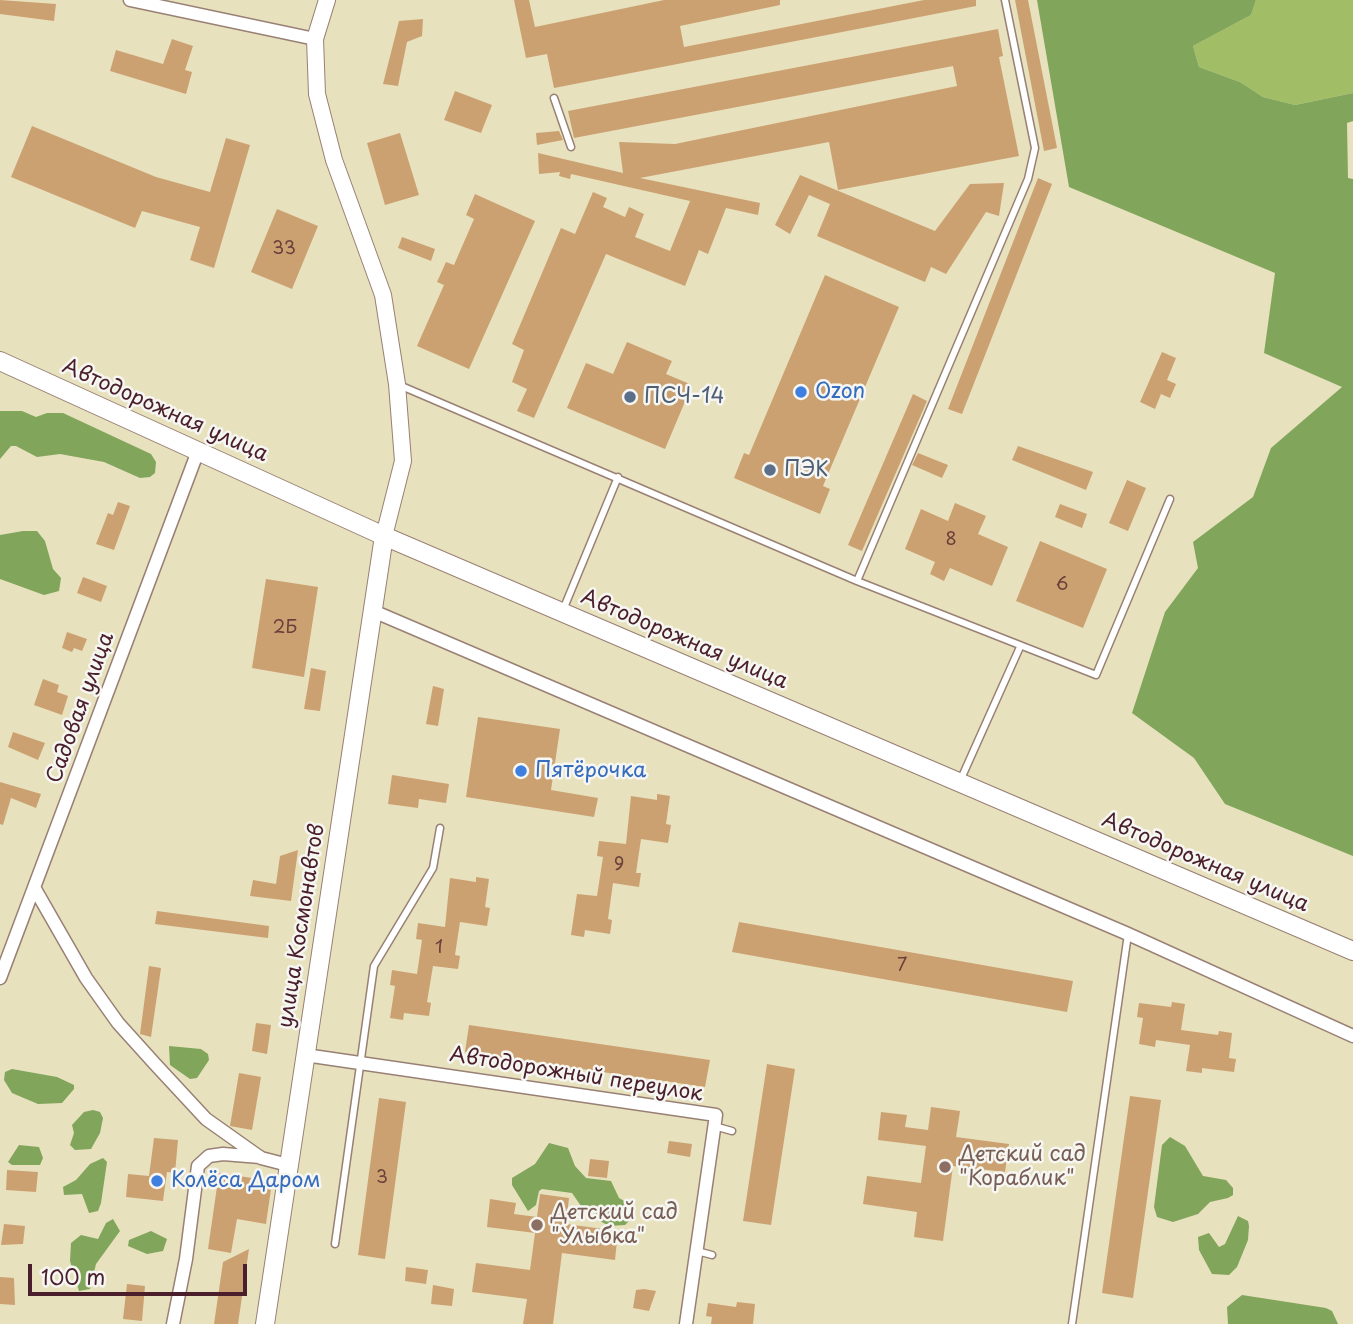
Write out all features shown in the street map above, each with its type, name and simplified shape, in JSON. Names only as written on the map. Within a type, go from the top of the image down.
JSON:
[{"type":"main road","name":"Автодорожная улица","points":[[3,367],[198,451],[384,536],[1353,951]]},
{"type":"main road","name":"улица Космонавтов","points":[[265,1324],[384,536]]},
{"type":"street","points":[[130,0],[315,39]]},
{"type":"street","points":[[327,0],[315,39],[317,94],[334,160],[383,295],[397,384],[403,461],[384,536]]},
{"type":"street","name":"Садовая улица","points":[[0,978],[198,451]]},
{"type":"street","points":[[373,611],[1128,934],[1353,1036]]},
{"type":"street","points":[[35,889],[86,978],[118,1023],[206,1119],[261,1157]]},
{"type":"street","name":"Автодорожный переулок","points":[[305,1055],[716,1115],[686,1324]]},
{"type":"street","points":[[173,1324],[182,1285],[198,1166],[209,1156],[223,1154],[261,1157],[288,1164]]},
{"type":"lane","points":[[858,581],[1028,179],[1035,148],[1005,0]]},
{"type":"lane","points":[[554,97],[571,147]]},
{"type":"lane","points":[[397,384],[858,581],[1096,675],[1170,499]]},
{"type":"lane","points":[[562,612],[618,477]]},
{"type":"lane","points":[[959,783],[1020,647]]},
{"type":"lane","points":[[335,1244],[374,965],[433,868],[440,828]]},
{"type":"lane","points":[[1072,1324],[1128,934]]},
{"type":"lane","points":[[714,1126],[732,1131]]},
{"type":"lane","points":[[697,1251],[712,1255]]},
{"type":"green space","points":[[1037,0],[1256,0],[1251,15],[1193,46],[1199,67],[1240,82],[1263,97],[1295,105],[1353,93],[1353,121],[1347,123],[1348,178],[1353,179],[1353,856],[1225,804],[1194,758],[1132,713],[1165,612],[1198,568],[1193,542],[1253,497],[1271,448],[1342,387],[1264,353],[1275,273],[1069,187]]},
{"type":"green space","points":[[1256,0],[1353,0],[1353,93],[1295,105],[1263,97],[1240,82],[1199,67],[1193,46],[1251,15]]},
{"type":"green space","points":[[0,411],[22,411],[36,417],[47,413],[63,413],[151,454],[156,462],[155,473],[150,477],[140,478],[104,462],[60,454],[37,457],[16,446],[11,446],[0,459]]},
{"type":"green space","points":[[37,531],[45,541],[53,569],[61,578],[59,591],[44,595],[0,579],[0,535]]},
{"type":"green space","points":[[169,1046],[201,1049],[208,1054],[209,1060],[197,1078],[190,1079],[170,1065]]},
{"type":"green space","points":[[12,1069],[57,1077],[74,1085],[74,1089],[62,1103],[38,1104],[12,1093],[4,1080],[5,1072]]},
{"type":"green space","points":[[84,1112],[100,1112],[103,1118],[100,1133],[91,1149],[75,1150],[70,1145],[74,1133],[72,1125]]},
{"type":"green space","points":[[1170,1137],[1185,1146],[1203,1176],[1226,1180],[1233,1188],[1233,1195],[1210,1202],[1198,1214],[1173,1222],[1157,1217],[1154,1207],[1162,1145]]},
{"type":"green space","points":[[549,1143],[568,1148],[575,1166],[586,1178],[611,1181],[619,1198],[631,1205],[629,1221],[625,1225],[609,1226],[600,1221],[594,1212],[581,1206],[572,1193],[542,1189],[539,1191],[536,1205],[528,1211],[512,1185],[512,1178],[535,1164]]},
{"type":"green space","points":[[19,1145],[39,1147],[43,1158],[40,1165],[12,1165],[8,1162]]},
{"type":"green space","points":[[103,1158],[107,1162],[101,1203],[98,1211],[89,1213],[82,1194],[64,1195],[63,1187],[76,1180],[90,1164]]},
{"type":"green space","points":[[1238,1216],[1248,1221],[1249,1226],[1248,1240],[1237,1267],[1229,1275],[1212,1274],[1199,1250],[1198,1237],[1209,1233],[1219,1247],[1225,1244]]},
{"type":"green space","points":[[113,1219],[120,1231],[96,1264],[90,1289],[79,1291],[70,1261],[71,1243],[81,1235],[98,1239],[106,1223]]},
{"type":"green space","points":[[151,1231],[167,1239],[163,1251],[147,1254],[128,1246],[129,1240]]},
{"type":"green space","points":[[1242,1295],[1326,1308],[1332,1311],[1338,1324],[1228,1324],[1227,1307]]},
{"type":"building","points":[[0,0],[56,4],[54,21],[0,14]]},
{"type":"building","points":[[514,0],[529,0],[535,27],[664,0],[780,0],[780,5],[680,26],[684,47],[924,0],[976,0],[976,6],[554,88],[547,54],[526,58]]},
{"type":"building","points":[[1015,0],[1028,0],[1057,148],[1044,151]]},
{"type":"building","points":[[423,19],[422,36],[407,42],[398,86],[383,84],[399,21]]},
{"type":"building","points":[[998,29],[1003,56],[999,57],[1019,156],[838,190],[829,142],[640,178],[760,203],[758,215],[726,208],[708,254],[699,250],[685,286],[606,254],[534,418],[517,411],[527,389],[512,382],[524,350],[512,344],[561,228],[575,234],[593,192],[607,198],[603,207],[625,217],[629,207],[644,214],[635,237],[670,251],[690,201],[571,174],[570,179],[559,176],[560,172],[539,174],[538,153],[623,173],[619,142],[675,144],[957,86],[953,66],[574,138],[568,111]]},
{"type":"building","points":[[172,39],[193,46],[185,70],[192,72],[186,94],[110,71],[116,50],[163,64]]},
{"type":"building","points":[[455,91],[492,105],[481,133],[444,120]]},
{"type":"building","points":[[32,126],[156,177],[210,192],[226,138],[250,145],[214,268],[190,260],[200,227],[142,211],[135,228],[11,177]]},
{"type":"building","points":[[559,131],[563,140],[537,145],[536,133]]},
{"type":"building","points":[[400,133],[419,195],[385,205],[367,143]]},
{"type":"building","points":[[800,175],[935,231],[970,184],[1004,183],[999,216],[986,212],[946,274],[931,267],[925,282],[817,236],[830,204],[809,195],[790,234],[775,225]]},
{"type":"building","points":[[1038,178],[1052,184],[962,414],[948,409]]},
{"type":"building","points":[[475,194],[535,221],[469,369],[417,346],[444,285],[437,282],[446,262],[454,265],[474,219],[466,215]]},
{"type":"building","points":[[277,209],[318,226],[292,289],[251,272]]},
{"type":"building","points":[[402,237],[435,249],[431,261],[398,248]]},
{"type":"building","points":[[825,275],[899,307],[823,486],[830,489],[820,514],[734,478],[744,453],[749,455]]},
{"type":"building","name":"ПСЧ-14","points":[[627,342],[672,361],[666,374],[692,385],[665,449],[567,408],[586,363],[613,374]]},
{"type":"building","points":[[1162,352],[1176,358],[1167,380],[1176,384],[1170,398],[1161,394],[1155,409],[1140,402]]},
{"type":"building","points":[[913,394],[927,401],[862,551],[848,545]]},
{"type":"building","points":[[1018,446],[1093,472],[1086,490],[1012,460]]},
{"type":"building","points":[[918,453],[948,465],[942,478],[912,465]]},
{"type":"building","points":[[1127,480],[1146,488],[1128,531],[1109,523]]},
{"type":"building","points":[[118,502],[130,506],[114,550],[96,544],[108,513],[113,515]]},
{"type":"building","points":[[955,503],[986,516],[978,534],[1008,547],[992,586],[950,568],[944,581],[930,574],[935,562],[905,549],[921,509],[948,521]]},
{"type":"building","points":[[1060,504],[1087,514],[1082,528],[1055,517]]},
{"type":"building","points":[[1040,541],[1107,569],[1083,628],[1016,601]]},
{"type":"building","points":[[83,577],[107,586],[101,602],[77,593]]},
{"type":"building","points":[[266,579],[318,587],[304,677],[252,668]]},
{"type":"building","points":[[67,632],[87,639],[82,651],[74,648],[72,652],[62,648]]},
{"type":"building","points":[[311,668],[326,671],[320,711],[304,709]]},
{"type":"building","points":[[43,679],[59,685],[57,692],[68,696],[62,715],[34,705]]},
{"type":"building","points":[[433,686],[444,689],[438,726],[426,724]]},
{"type":"building","points":[[478,717],[560,729],[551,790],[598,798],[594,817],[466,797]]},
{"type":"building","points":[[13,732],[45,743],[38,760],[8,747]]},
{"type":"building","points":[[392,775],[449,784],[446,803],[419,799],[418,808],[388,804]]},
{"type":"building","points":[[0,782],[41,794],[36,808],[11,798],[3,825],[0,824]]},
{"type":"building","points":[[657,794],[670,796],[666,824],[671,825],[668,843],[641,839],[636,873],[641,873],[639,887],[613,883],[608,919],[612,920],[610,934],[585,930],[584,937],[571,935],[577,894],[597,896],[603,857],[597,856],[599,841],[626,844],[631,796],[657,800]]},
{"type":"building","points":[[298,850],[291,901],[250,896],[253,880],[276,884],[280,856]]},
{"type":"building","points":[[476,877],[489,879],[485,907],[490,908],[487,926],[460,922],[455,955],[460,956],[458,969],[433,966],[427,1002],[431,1003],[429,1016],[404,1013],[403,1020],[390,1018],[395,986],[390,985],[392,970],[417,974],[422,940],[416,939],[418,923],[445,927],[450,878],[476,882]]},
{"type":"building","points":[[157,911],[269,926],[268,938],[155,924]]},
{"type":"building","points":[[739,922],[1073,981],[1067,1012],[732,952]]},
{"type":"building","points":[[149,966],[161,968],[151,1037],[140,1034]]},
{"type":"building","points":[[1172,1002],[1185,1004],[1181,1030],[1218,1035],[1219,1031],[1232,1033],[1229,1058],[1236,1059],[1234,1072],[1202,1068],[1202,1073],[1186,1071],[1190,1045],[1156,1040],[1155,1047],[1139,1044],[1143,1018],[1137,1017],[1139,1003],[1171,1007]]},
{"type":"building","points":[[256,1023],[271,1025],[267,1054],[252,1051]]},
{"type":"building","points":[[469,1025],[710,1060],[705,1087],[465,1052]]},
{"type":"building","points":[[767,1064],[795,1069],[771,1225],[743,1221]]},
{"type":"building","points":[[239,1073],[261,1077],[252,1130],[230,1126]]},
{"type":"building","points":[[1130,1096],[1161,1100],[1133,1298],[1102,1293]]},
{"type":"building","points":[[379,1098],[406,1102],[385,1259],[358,1255]]},
{"type":"building","points":[[931,1107],[960,1111],[956,1137],[1009,1144],[1005,1172],[953,1166],[943,1241],[914,1237],[917,1212],[863,1204],[867,1176],[921,1183],[926,1146],[878,1140],[881,1112],[907,1115],[905,1127],[928,1130]]},
{"type":"building","points":[[154,1138],[178,1140],[175,1173],[167,1172],[163,1201],[126,1197],[128,1174],[149,1176]]},
{"type":"building","points":[[669,1141],[692,1144],[690,1157],[667,1153]]},
{"type":"building","points":[[590,1159],[609,1161],[607,1178],[588,1176]]},
{"type":"building","points":[[7,1170],[38,1172],[36,1192],[6,1190]]},
{"type":"building","points":[[219,1173],[252,1178],[251,1186],[271,1189],[266,1224],[237,1219],[231,1253],[208,1249]]},
{"type":"building","points":[[540,1194],[569,1198],[566,1224],[618,1231],[615,1260],[562,1253],[553,1324],[523,1324],[527,1299],[472,1292],[476,1263],[530,1270],[535,1233],[487,1227],[490,1199],[516,1203],[514,1214],[537,1217]]},
{"type":"building","points":[[4,1224],[25,1226],[23,1244],[1,1245]]},
{"type":"building","points":[[249,1249],[238,1324],[214,1324],[223,1262]]},
{"type":"building","points":[[406,1267],[428,1270],[426,1284],[405,1281]]},
{"type":"building","points":[[0,1277],[14,1278],[15,1305],[0,1304]]},
{"type":"building","points":[[127,1284],[145,1286],[142,1321],[123,1319]]},
{"type":"building","points":[[433,1285],[454,1289],[452,1306],[431,1304]]},
{"type":"building","points":[[636,1290],[656,1291],[649,1311],[633,1308]]},
{"type":"building","points":[[737,1302],[755,1304],[753,1324],[711,1324],[712,1317],[706,1316],[708,1303],[736,1307]]},
{"type":"place","name":"Ozon","points":[[801,392]]},
{"type":"place","name":"ПСЧ-14","points":[[630,397]]},
{"type":"place","name":"ПЭК","points":[[770,470]]},
{"type":"place","name":"Пятёрочка","points":[[521,771]]},
{"type":"place","name":"Детский сад \"Кораблик\"","points":[[945,1167]]},
{"type":"place","name":"Колёса Даром","points":[[157,1181]]},
{"type":"place","name":"Детский сад \"Улыбка\"","points":[[537,1225]]}]
